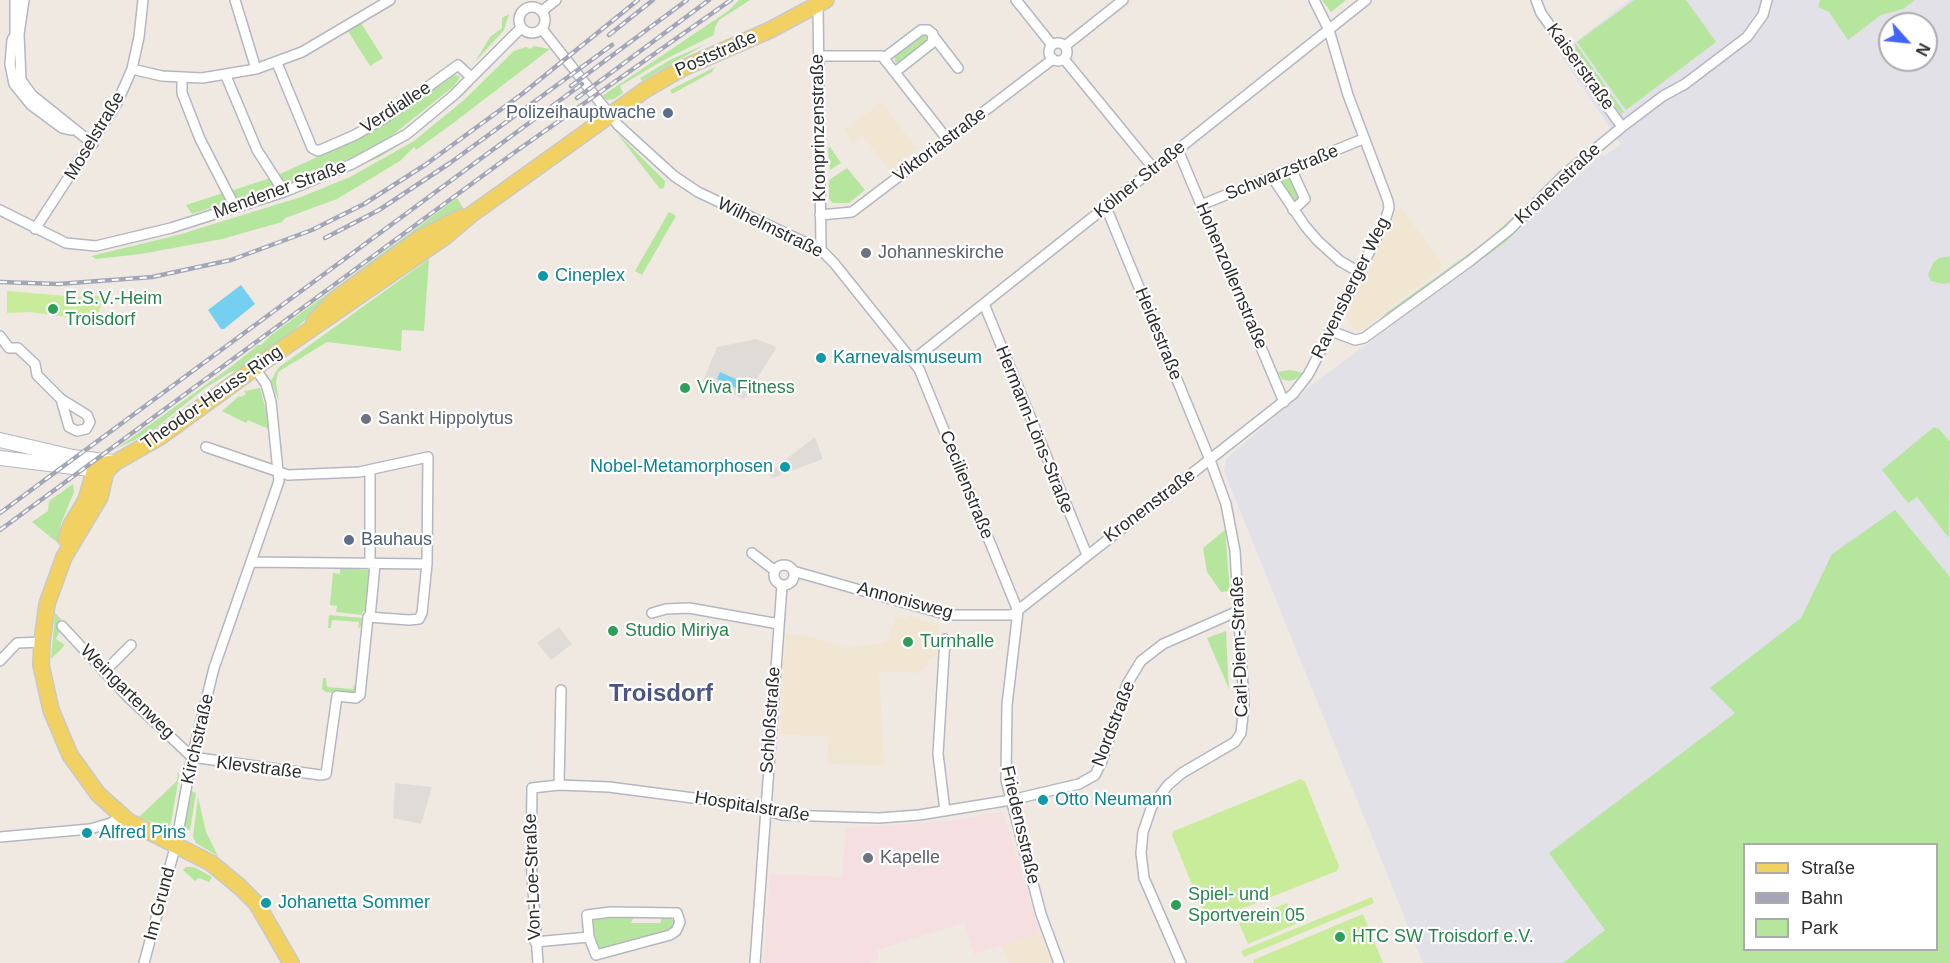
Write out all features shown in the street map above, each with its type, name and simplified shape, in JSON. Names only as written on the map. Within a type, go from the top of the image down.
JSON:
[{"type":"main road","name":"Poststraße","points":[[609,115],[665,78],[822,2]]},
{"type":"main road","name":"Theodor-Heuss-Ring","points":[[102,466],[160,437],[307,332],[337,298],[420,238],[472,214],[609,115]]},
{"type":"main road","points":[[3,439],[102,466]]},
{"type":"main road","points":[[4,460],[102,466]]},
{"type":"main road","points":[[102,466],[100,497],[64,557],[47,604],[41,665],[47,698],[63,741],[88,782],[120,816],[211,863],[248,895],[272,929],[291,963]]},
{"type":"street","points":[[15,0],[15,35],[12,40],[10,64],[14,84],[31,105],[62,128],[72,130],[93,144]]},
{"type":"street","points":[[24,0],[19,34],[21,80],[28,91],[67,122],[72,130]]},
{"type":"street","name":"Moselstraße","points":[[35,229],[113,111],[132,69],[139,37],[143,0]]},
{"type":"street","points":[[235,0],[256,69]]},
{"type":"street","points":[[132,69],[182,77],[226,76],[256,69],[277,63],[318,43],[390,0]]},
{"type":"street","points":[[542,11],[556,0]]},
{"type":"street","points":[[1016,0],[1052,45]]},
{"type":"street","points":[[1065,46],[1123,0]]},
{"type":"street","name":"Ravensberger Weg","points":[[1284,402],[1308,375],[1389,208],[1384,188],[1363,140],[1329,30],[1314,0]]},
{"type":"street","name":"Kölner Straße","points":[[913,360],[1366,0]]},
{"type":"street","name":"Kronenstraße","points":[[1331,331],[1355,340],[1377,330],[1509,230],[1549,188],[1622,127],[1663,96],[1685,84],[1747,37],[1762,15],[1767,0]]},
{"type":"street","name":"Kronprinzenstraße","points":[[821,250],[818,56],[822,2]]},
{"type":"street","points":[[523,4],[542,11],[545,22],[542,29],[531,33],[521,28],[519,15],[523,4]]},
{"type":"street","name":"Kaiserstraße","points":[[1537,4],[1622,127]]},
{"type":"street","name":"Mendener Straße","points":[[1,211],[66,243],[96,246],[171,228],[284,192],[352,164],[407,134],[471,77],[521,28]]},
{"type":"street","name":"Wilhelmstraße","points":[[542,29],[609,115],[659,163],[692,189],[821,250],[913,360]]},
{"type":"street","points":[[884,58],[921,30],[930,31],[958,68]]},
{"type":"street","points":[[895,72],[932,43],[934,37]]},
{"type":"street","points":[[1059,42],[1065,46],[1068,53],[1064,59],[1053,59],[1049,50],[1052,45],[1059,42]]},
{"type":"street","points":[[818,56],[881,55],[948,139]]},
{"type":"street","name":"Viktoriastraße","points":[[820,215],[852,212],[1053,59]]},
{"type":"street","points":[[1064,59],[1154,169]]},
{"type":"street","name":"Verdiallee","points":[[277,63],[315,150],[342,141],[368,128],[458,65],[471,77]]},
{"type":"street","points":[[226,76],[252,140],[284,192]]},
{"type":"street","points":[[182,77],[182,93],[200,139],[235,207]]},
{"type":"street","name":"Schwarzstraße","points":[[1201,205],[1363,140]]},
{"type":"street","name":"Hohenzollernstraße","points":[[1178,150],[1284,402]]},
{"type":"street","points":[[1292,169],[1305,199],[1293,210]]},
{"type":"street","points":[[1272,177],[1293,210],[1330,253],[1359,272]]},
{"type":"street","name":"Heidestraße","points":[[1106,207],[1210,460]]},
{"type":"street","name":"Hermann-Löns-Straße","points":[[984,304],[1087,555]]},
{"type":"street","points":[[0,336],[9,348],[18,348],[35,364],[37,375],[61,399]]},
{"type":"street","name":"Cecilienstraße","points":[[913,360],[1017,611]]},
{"type":"street","name":"Kirchstraße","points":[[176,844],[192,757],[214,668],[278,487],[279,474],[271,402],[266,384],[255,368]]},
{"type":"street","name":"Kronenstraße","points":[[1017,611],[1284,402]]},
{"type":"street","points":[[206,447],[279,474],[317,475],[370,470],[428,458],[427,564],[422,613],[419,619],[369,617],[372,565],[370,470]]},
{"type":"street","name":"Carl-Diem-Straße","points":[[1181,963],[1144,878],[1141,853],[1143,832],[1149,811],[1168,785],[1182,773],[1235,742],[1241,733],[1244,705],[1233,533],[1210,460]]},
{"type":"street","points":[[752,553],[774,570]]},
{"type":"street","points":[[251,562],[427,564]]},
{"type":"street","points":[[786,565],[794,571],[792,581],[782,585],[774,578],[774,570],[786,565]]},
{"type":"street","name":"Annonisweg","points":[[794,571],[948,615],[1006,617],[1017,611]]},
{"type":"street","name":"Schloßstraße","points":[[755,963],[782,585]]},
{"type":"street","points":[[652,613],[666,609],[689,608],[779,624]]},
{"type":"street","name":"Friedensstraße","points":[[1017,611],[1011,650],[1004,741],[1006,780],[1041,914],[1059,963]]},
{"type":"street","name":"Nordstraße","points":[[1011,800],[1079,784],[1091,778],[1102,761],[1127,684],[1141,662],[1163,644],[1238,611]]},
{"type":"street","name":"Klevstraße","points":[[192,757],[326,774],[337,696],[356,698],[360,695],[369,617]]},
{"type":"street","name":"Weingartenweg","points":[[62,626],[104,672],[192,757]]},
{"type":"street","points":[[945,639],[938,754],[945,811]]},
{"type":"street","points":[[0,661],[17,643],[42,642]]},
{"type":"street","points":[[104,672],[131,645]]},
{"type":"street","points":[[559,785],[561,690]]},
{"type":"street","name":"Hospitalstraße","points":[[530,791],[536,787],[559,785],[630,789],[747,805],[782,815],[833,818],[904,817],[1011,800]]},
{"type":"street","name":"Von-Loe-Straße","points":[[530,791],[534,942],[538,963]]},
{"type":"street","points":[[0,837],[90,829],[111,823],[120,816]]},
{"type":"street","name":"Im Grund","points":[[144,963],[176,844]]},
{"type":"street","points":[[593,912],[677,913],[680,917],[678,929],[670,935],[599,956],[594,952],[589,937],[587,917],[593,912]]},
{"type":"street","points":[[534,942],[589,937]]},
{"type":"shaded area","points":[[1629,0],[1950,0],[1950,963],[1423,963],[1224,471],[1226,459],[1314,383],[1502,245],[1565,183],[1602,154],[1604,156],[1621,144],[1560,54]]},
{"type":"shaded area","points":[[881,102],[917,149],[890,170],[862,135],[852,142],[844,130],[844,127],[850,127]]},
{"type":"shaded area","points":[[1401,208],[1444,266],[1361,331],[1356,330],[1346,316],[1396,211]]},
{"type":"shaded area","points":[[756,339],[777,347],[744,399],[703,381],[717,347]]},
{"type":"shaded area","points":[[815,437],[823,459],[773,478],[767,474]]},
{"type":"shaded area","points":[[896,616],[908,620],[909,616],[939,626],[937,655],[927,660],[927,666],[917,673],[879,671],[884,765],[827,764],[829,737],[780,734],[786,634],[809,636],[846,648],[880,644],[888,641]]},
{"type":"shaded area","points":[[559,627],[572,644],[551,660],[537,643]]},
{"type":"shaded area","points":[[395,783],[432,787],[421,824],[393,818]]},
{"type":"shaded area","points":[[1003,812],[1040,933],[974,954],[964,923],[877,950],[879,959],[869,963],[764,963],[770,874],[842,877],[846,828],[947,821]]},
{"type":"shaded area","points":[[1040,933],[1052,963],[1009,963],[1001,945]]},
{"type":"green space","points":[[739,0],[750,0],[719,20],[714,35],[662,61],[620,86],[623,93],[614,99],[607,100],[602,96],[728,11]]},
{"type":"green space","points":[[1322,0],[1346,0],[1331,12]]},
{"type":"green space","points":[[1634,0],[1686,0],[1716,42],[1626,110],[1577,42]]},
{"type":"green space","points":[[1820,0],[1915,0],[1903,9],[1878,12],[1878,17],[1848,40],[1829,12],[1818,7]]},
{"type":"green space","points":[[509,14],[504,30],[475,62],[490,37],[502,28],[502,18]]},
{"type":"green space","points":[[361,23],[383,58],[370,66],[348,31]]},
{"type":"green space","points":[[920,35],[926,36],[926,43],[900,63],[895,62],[895,55]]},
{"type":"green space","points":[[1575,43],[1624,112],[1621,114],[1576,52]]},
{"type":"green space","points":[[706,44],[642,81],[640,78],[670,60]]},
{"type":"green space","points":[[534,46],[550,49],[416,150],[414,147],[400,161],[337,199],[285,218],[282,222],[222,239],[141,254],[96,259],[91,256],[178,235],[301,197],[350,177],[414,141],[464,100],[514,51],[526,47],[530,49]]},
{"type":"green space","points":[[715,67],[712,72],[672,94],[670,90]]},
{"type":"green space","points":[[454,74],[460,77],[454,86],[390,137],[362,153],[284,185],[278,175],[371,132]]},
{"type":"green space","points":[[471,82],[473,85],[462,96],[411,137],[380,157],[329,179],[401,142]]},
{"type":"green space","points":[[616,132],[665,181],[664,188],[660,189]]},
{"type":"green space","points":[[830,147],[841,163],[830,170],[828,148]]},
{"type":"green space","points":[[1601,153],[1560,187],[1507,241],[1388,328],[1499,245],[1559,186]]},
{"type":"green space","points":[[847,168],[865,190],[849,203],[833,203],[829,199],[829,180]]},
{"type":"green space","points":[[1286,175],[1299,196],[1299,200],[1295,203],[1280,181]]},
{"type":"green space","points":[[270,178],[274,188],[237,200],[231,191]]},
{"type":"green space","points":[[223,193],[228,200],[226,203],[192,214],[186,205]]},
{"type":"green space","points":[[457,198],[463,208],[321,306],[277,345],[236,374],[234,370],[205,388],[151,432],[116,449],[261,345]]},
{"type":"green space","points":[[1522,208],[1493,238],[1371,329],[1386,313],[1488,240]]},
{"type":"green space","points":[[669,212],[676,216],[642,275],[635,271]]},
{"type":"green space","points":[[1950,256],[1950,283],[1942,284],[1931,281],[1928,275],[1933,263],[1939,258]]},
{"type":"green space","points":[[429,259],[424,331],[402,330],[401,351],[327,342],[278,372],[276,382],[279,402],[271,381],[278,368]]},
{"type":"green space","name":"E.S.V.-Heim Troisdorf","points":[[7,291],[77,297],[104,295],[96,321],[30,312],[7,313]]},
{"type":"green space","points":[[1289,370],[1302,373],[1296,379],[1289,381],[1282,379],[1278,372]]},
{"type":"green space","points":[[260,388],[271,430],[248,420],[246,423],[222,411],[239,396],[246,394],[244,391]]},
{"type":"green space","points":[[1934,427],[1939,429],[1950,442],[1949,538],[1917,497],[1908,503],[1882,470]]},
{"type":"green space","points":[[73,484],[74,492],[61,524],[58,543],[32,522],[48,511],[49,501]]},
{"type":"green space","points":[[1895,510],[1950,577],[1950,963],[1563,963],[1605,930],[1549,853],[1735,713],[1710,688],[1801,618],[1832,554]]},
{"type":"green space","points":[[1225,530],[1230,591],[1221,592],[1207,572],[1203,548]]},
{"type":"green space","points":[[340,568],[369,570],[366,611],[363,611],[362,615],[336,612],[337,606],[330,605],[333,573],[340,574]]},
{"type":"green space","points":[[55,613],[62,620],[56,626],[60,631],[56,639],[65,645],[51,659]]},
{"type":"green space","points":[[329,615],[362,618],[361,627],[358,628],[359,622],[332,620],[331,628],[328,628]]},
{"type":"green space","points":[[1226,631],[1228,676],[1229,689],[1207,638]]},
{"type":"green space","points":[[323,678],[326,678],[327,687],[353,689],[354,683],[356,691],[353,694],[326,692],[322,689]]},
{"type":"green space","points":[[178,772],[179,776],[171,823],[168,828],[139,817],[177,781]]},
{"type":"green space","points":[[1301,779],[1305,782],[1339,866],[1337,871],[1210,921],[1206,920],[1172,835],[1174,831]]},
{"type":"green space","points":[[191,791],[196,793],[190,830],[183,828]]},
{"type":"green space","points":[[198,797],[206,832],[218,856],[196,843],[193,837]]},
{"type":"green space","points":[[186,867],[194,867],[212,877],[209,882],[199,878],[195,881],[183,870]]},
{"type":"green space","points":[[1372,897],[1374,903],[1244,957],[1241,951]]},
{"type":"green space","points":[[1287,903],[1296,924],[1248,944],[1239,923]]},
{"type":"green space","name":"HTC SW Troisdorf e.V.","points":[[1363,914],[1383,963],[1254,963],[1253,960]]},
{"type":"green space","points":[[598,916],[634,916],[631,923],[660,923],[663,916],[670,917],[676,923],[671,930],[600,949],[593,925],[593,921]]},
{"type":"water","points":[[241,285],[255,304],[221,329],[208,310]]},
{"type":"water","points":[[720,372],[740,381],[736,388],[717,379]]},
{"type":"railway","points":[[0,282],[58,284],[152,277],[231,260],[312,230],[364,204],[425,165],[522,94],[638,0]]},
{"type":"railway","points":[[609,35],[653,0]]},
{"type":"railway","points":[[571,86],[687,0]]},
{"type":"railway","points":[[577,98],[709,0]]},
{"type":"railway","points":[[0,530],[515,152],[731,0]]},
{"type":"railway","points":[[325,238],[379,210],[450,163],[612,45]]},
{"type":"railway","points":[[0,513],[582,84]]},
{"type":"place","name":"Polizeihauptwache","points":[[668,113]]},
{"type":"place","name":"Johanneskirche","points":[[866,253]]},
{"type":"place","name":"Cineplex","points":[[543,276]]},
{"type":"place","name":"E.S.V.-Heim Troisdorf","points":[[53,309]]},
{"type":"place","name":"Karnevalsmuseum","points":[[821,358]]},
{"type":"place","name":"Viva Fitness","points":[[685,388]]},
{"type":"place","name":"Sankt Hippolytus","points":[[366,419]]},
{"type":"place","name":"Nobel-Metamorphosen","points":[[785,467]]},
{"type":"place","name":"Bauhaus","points":[[349,540]]},
{"type":"place","name":"Studio Miriya","points":[[613,631]]},
{"type":"place","name":"Turnhalle","points":[[908,642]]},
{"type":"place","name":"Otto Neumann","points":[[1043,800]]},
{"type":"place","name":"Alfred Pins","points":[[87,833]]},
{"type":"place","name":"Kapelle","points":[[868,858]]},
{"type":"place","name":"Johanetta Sommer","points":[[266,903]]},
{"type":"place","name":"Spiel- und Sportverein 05","points":[[1176,905]]},
{"type":"place","name":"HTC SW Troisdorf e.V.","points":[[1340,937]]},
{"type":"district","name":"Troisdorf","points":[[661,694]]}]
